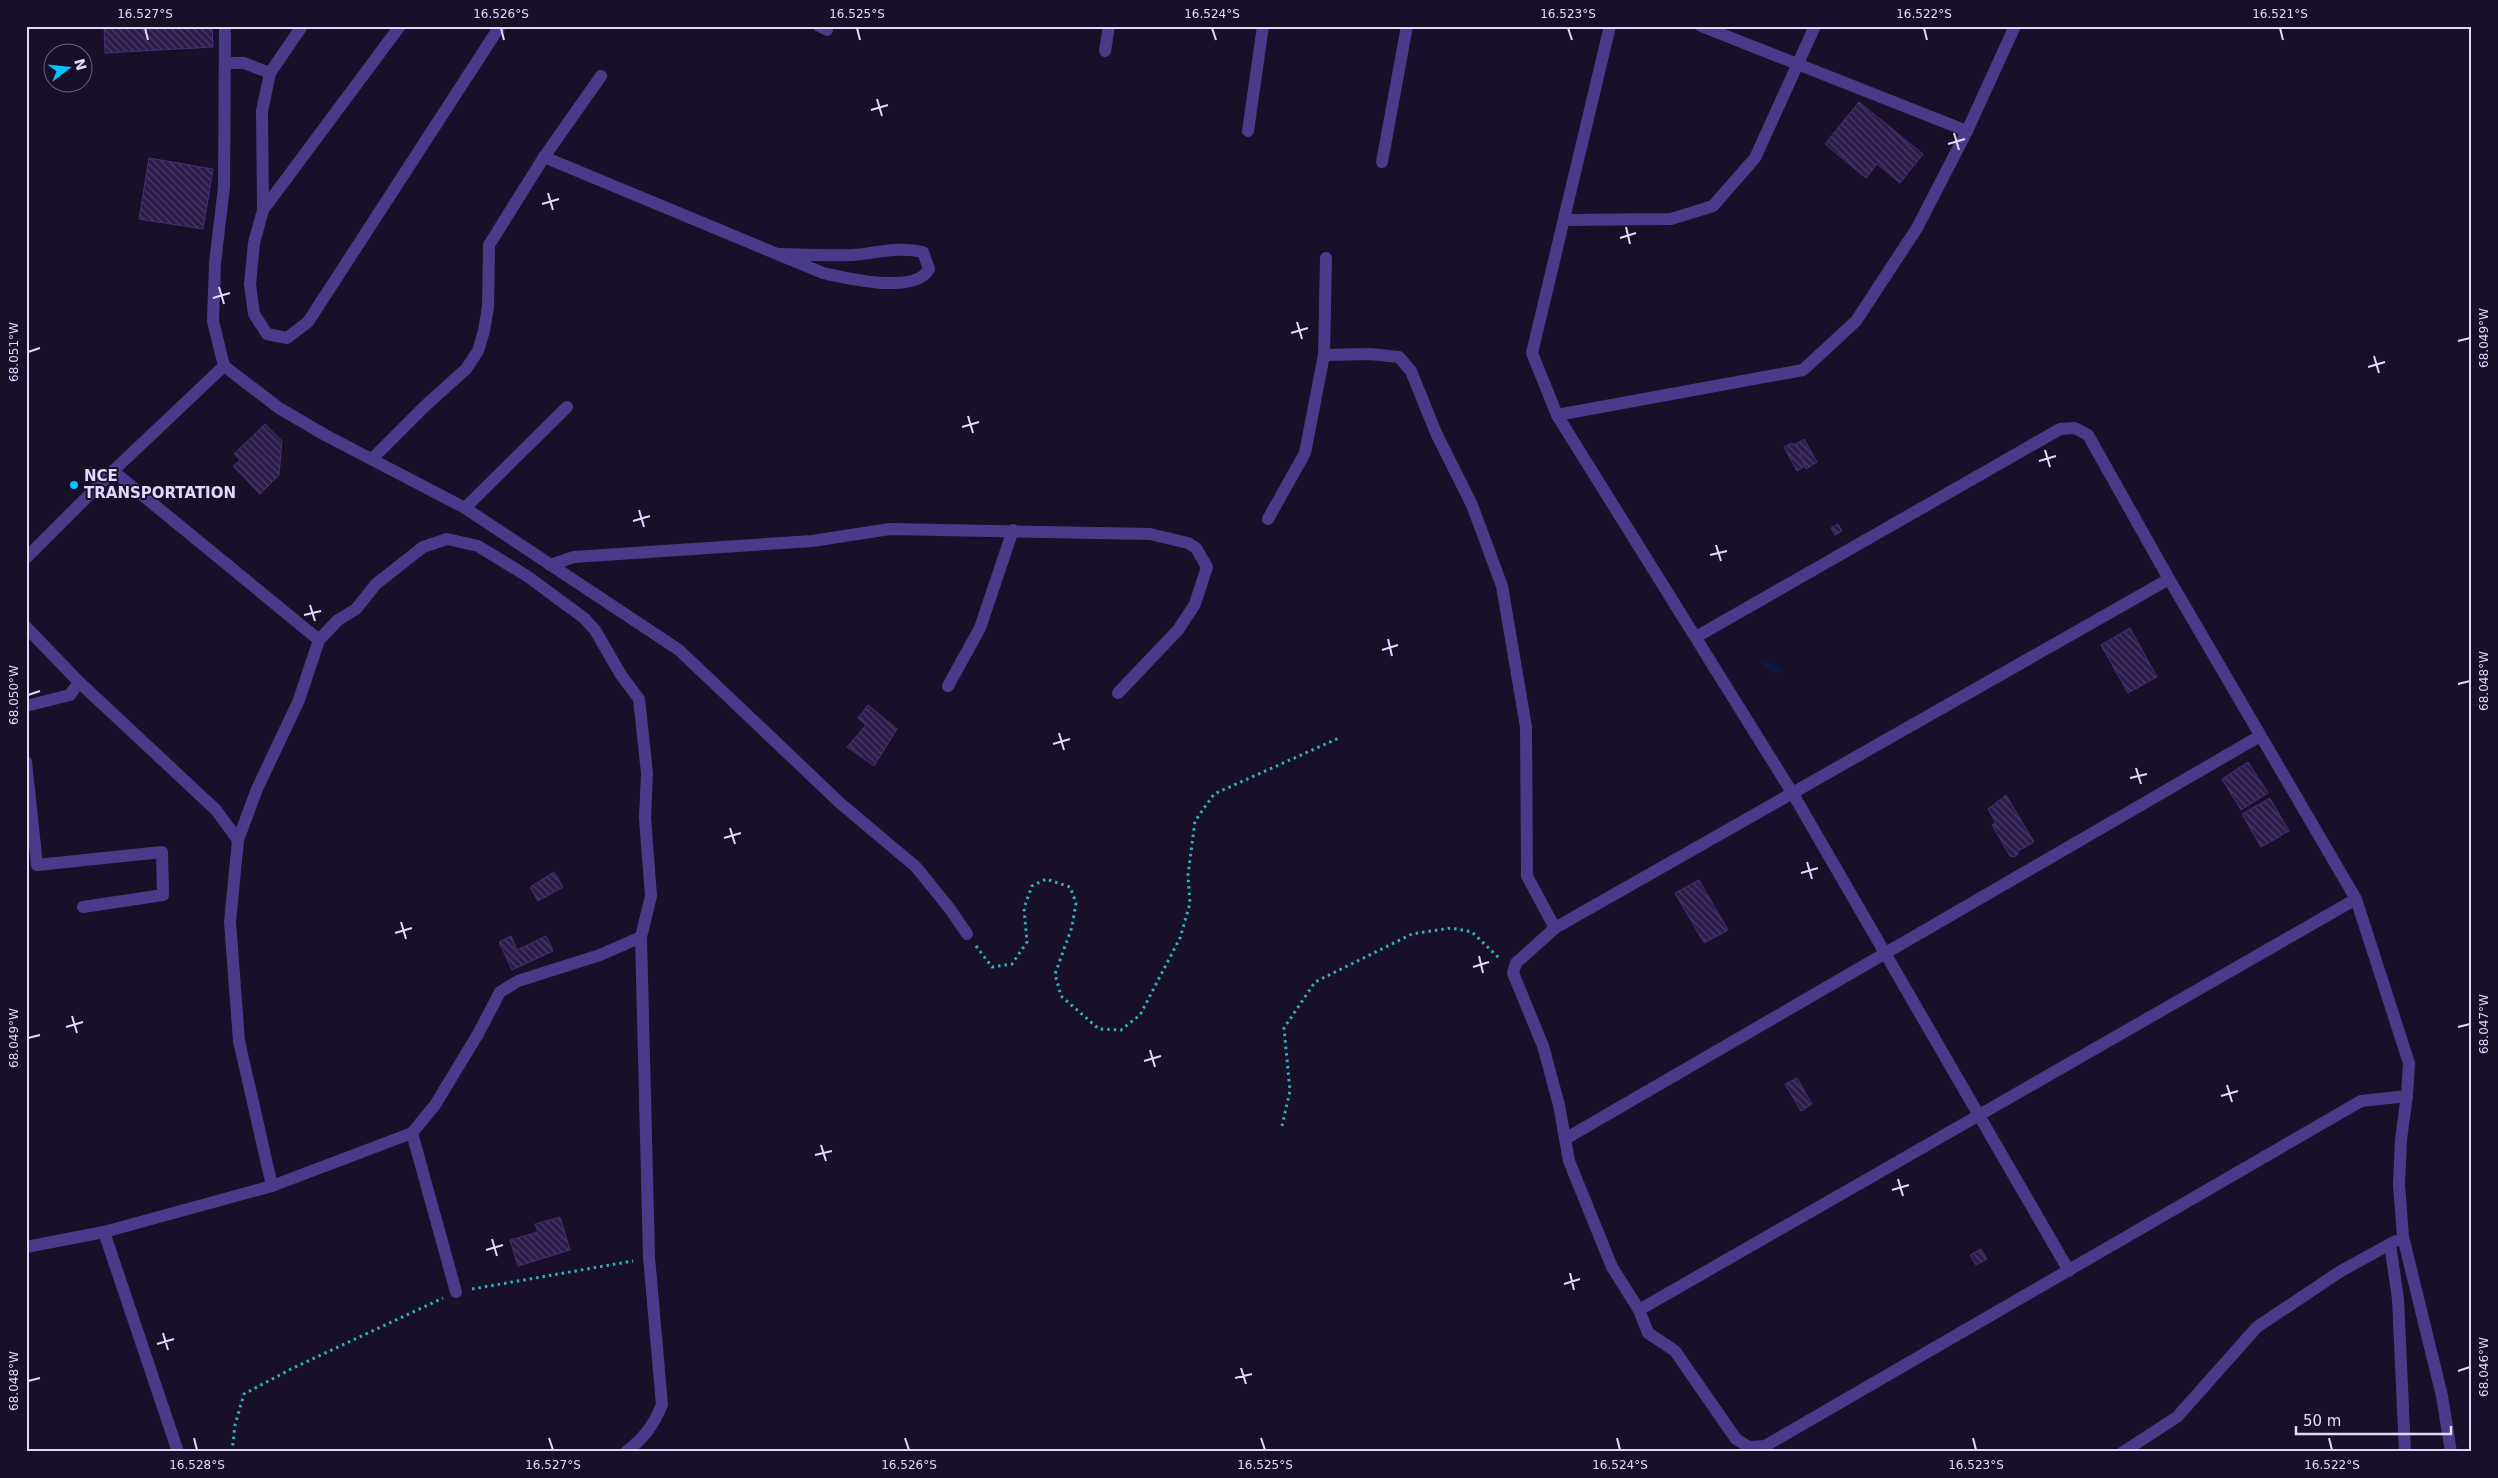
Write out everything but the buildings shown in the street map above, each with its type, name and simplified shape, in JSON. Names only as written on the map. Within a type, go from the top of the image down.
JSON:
[{"type":"street","points":[[224,26],[224,187],[215,263],[213,321],[224,366],[279,408],[325,435],[465,508],[679,650],[840,803],[916,867],[950,909],[967,934]]},
{"type":"street","points":[[302,26],[270,73],[262,111],[263,210],[254,243],[250,284],[254,314],[267,334],[287,338],[308,322],[500,26]]},
{"type":"street","points":[[263,210],[400,26]]},
{"type":"street","points":[[1105,51],[1109,26]]},
{"type":"street","points":[[1248,131],[1263,26]]},
{"type":"street","points":[[1382,162],[1407,26]]},
{"type":"street","points":[[1610,26],[1532,353],[1557,415],[1793,794],[2069,1271]]},
{"type":"street","points":[[1701,26],[1967,131]]},
{"type":"street","points":[[1564,220],[1671,219],[1712,206],[1755,158],[1815,26]]},
{"type":"street","points":[[1557,415],[1803,370],[1856,321],[1917,228],[1967,131],[2015,26]]},
{"type":"street","points":[[225,63],[244,63],[270,73]]},
{"type":"street","points":[[372,458],[466,369],[478,351],[488,308],[489,244],[544,157],[601,76]]},
{"type":"street","points":[[544,157],[823,273],[857,280],[915,281],[925,277],[929,269],[923,252],[912,249],[885,250],[854,255],[779,254]]},
{"type":"street","points":[[1268,519],[1305,453],[1324,355],[1326,258]]},
{"type":"street","points":[[1324,355],[1370,354],[1399,357],[1412,371],[1436,433],[1472,505],[1502,586],[1525,717],[1527,876],[1554,928]]},
{"type":"street","points":[[26,558],[113,471],[224,366]]},
{"type":"street","points":[[465,508],[567,407]]},
{"type":"street","points":[[1696,637],[2060,429],[2075,428],[2088,435],[2260,736],[2356,899],[2410,1063],[2401,1139],[2399,1185],[2403,1237],[2442,1396],[2450,1452]]},
{"type":"street","points":[[113,471],[319,640]]},
{"type":"street","points":[[550,565],[574,557],[812,541],[890,529],[1150,534],[1188,543],[1196,548],[1207,567],[1195,604],[1178,630],[1118,693]]},
{"type":"street","points":[[948,686],[980,628],[1013,530]]},
{"type":"street","points":[[272,1186],[239,1041],[230,922],[238,840],[257,788],[299,700],[319,640],[338,620],[356,609],[376,584],[423,547],[447,540],[478,546],[527,576],[584,618],[595,630],[621,675],[639,699],[647,774],[645,818],[651,896],[641,937],[649,1257],[662,1405],[654,1424],[644,1438],[626,1452]]},
{"type":"street","points":[[2169,578],[1793,794],[1554,928],[1516,963],[1513,973],[1543,1046],[1559,1105],[1569,1161],[1612,1267],[1639,1310],[1648,1333],[1675,1351],[1736,1440],[1749,1447],[1765,1446],[2361,1101],[2407,1096]]},
{"type":"street","points":[[26,627],[79,682],[216,810],[238,840]]},
{"type":"street","points":[[26,706],[70,695],[79,682]]},
{"type":"street","points":[[1565,1139],[2260,736]]},
{"type":"street","points":[[26,762],[37,866],[162,852],[163,896],[83,907]]},
{"type":"street","points":[[1639,1310],[2356,899]]},
{"type":"street","points":[[26,1247],[104,1232],[272,1186],[412,1133],[440,1097],[478,1034],[500,992],[518,981],[600,955],[641,937]]},
{"type":"street","points":[[412,1133],[456,1292]]},
{"type":"street","points":[[104,1232],[178,1452]]},
{"type":"street","points":[[2123,1452],[2177,1417],[2257,1326],[2341,1271],[2403,1237]]},
{"type":"street","points":[[2390,1244],[2398,1299],[2405,1452]]},
{"type":"path","points":[[967,934],[992,966],[1012,964],[1026,942],[1024,908],[1032,886],[1046,879],[1070,887],[1076,903],[1072,927],[1055,974],[1061,996],[1099,1029],[1121,1030],[1140,1015],[1180,938],[1190,904],[1188,874],[1195,821],[1214,794],[1339,738]]},
{"type":"path","points":[[1282,1126],[1290,1091],[1284,1028],[1315,982],[1412,934],[1451,928],[1472,932],[1513,973]]},
{"type":"path","points":[[232,1452],[235,1425],[244,1394],[291,1369],[456,1292],[618,1265],[649,1257]]},
{"type":"waterway","points":[[1766,664],[1778,671]]},
{"type":"place","name":"NCE TRANSPORTATION","points":[[74,485]]}]
